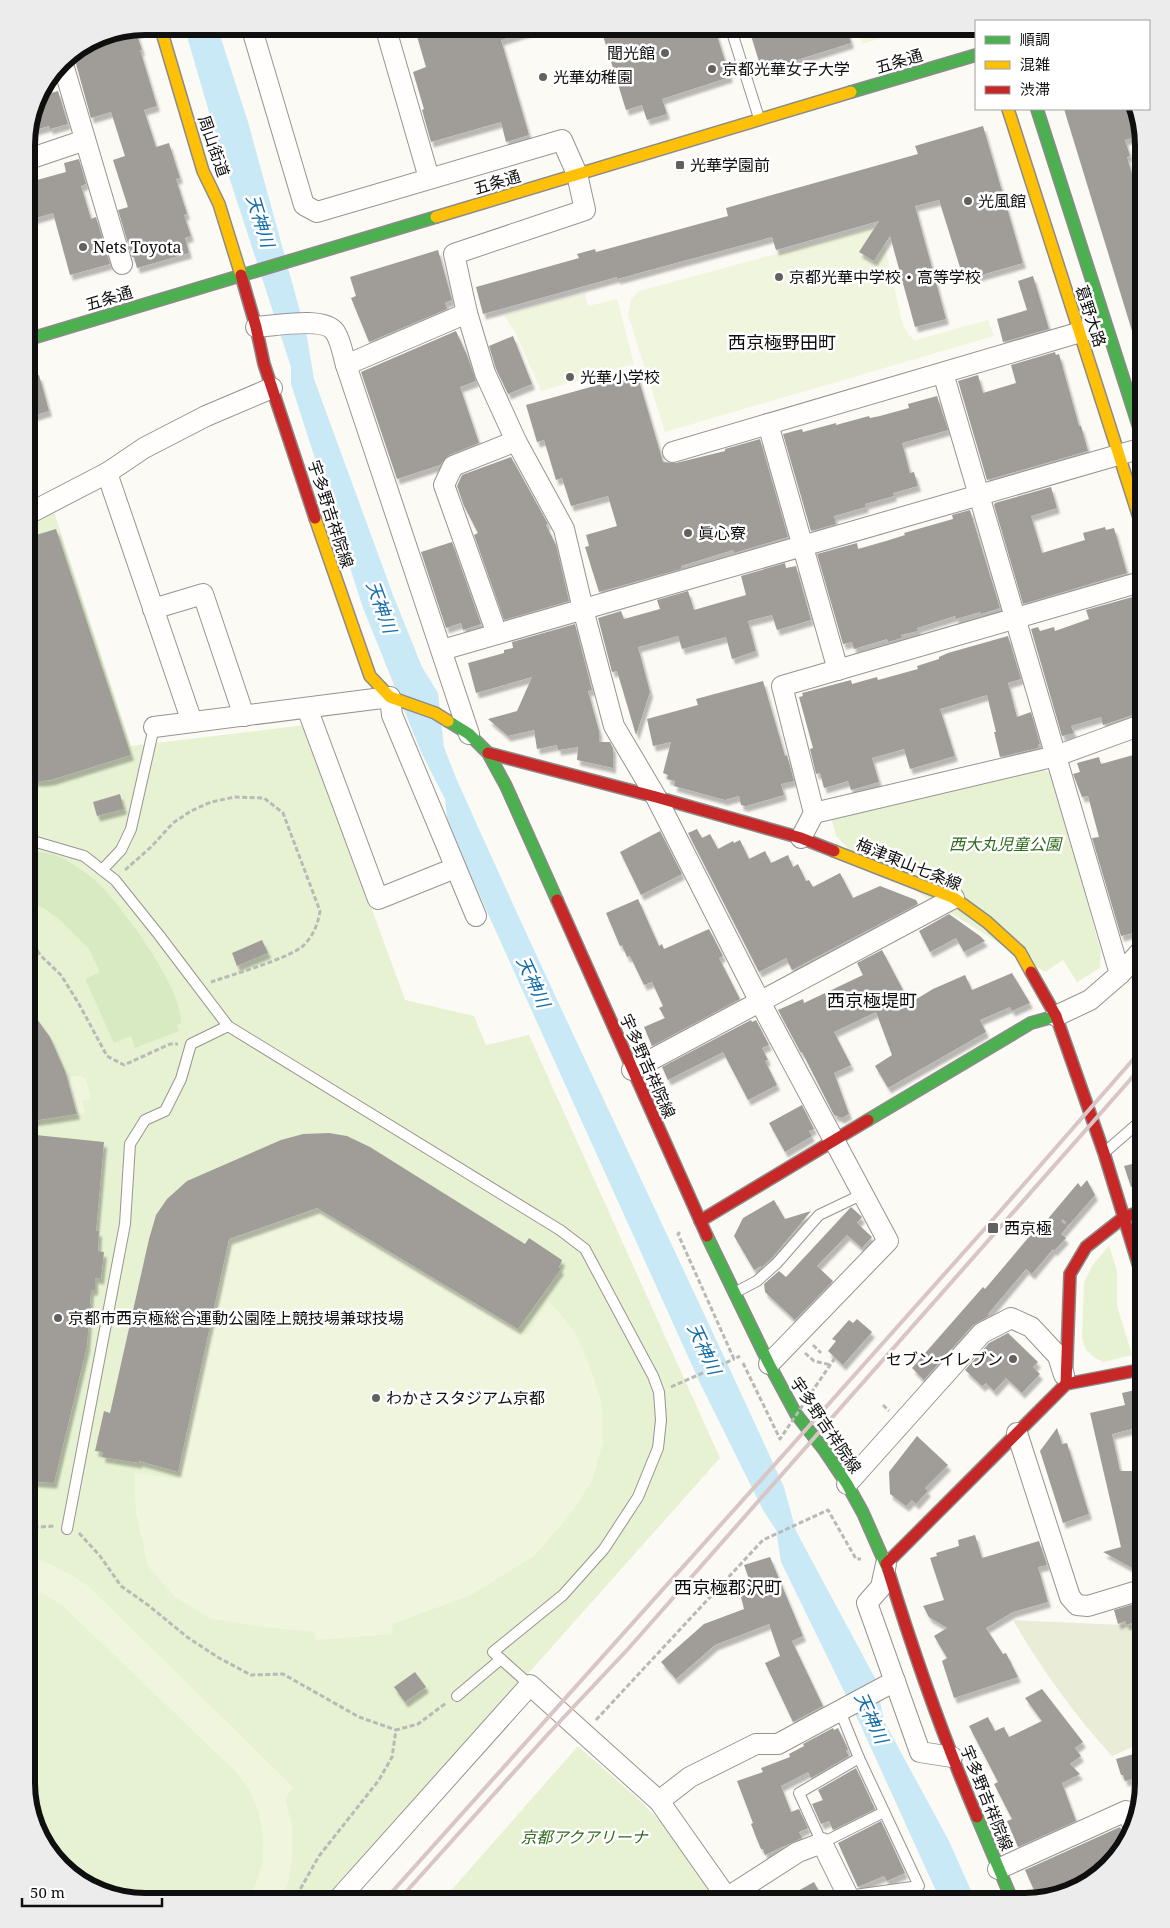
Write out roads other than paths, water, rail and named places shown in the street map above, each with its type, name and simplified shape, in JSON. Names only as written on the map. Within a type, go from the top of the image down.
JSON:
[{"type":"main road","name":"周山街道","points":[[163,35],[203,171],[219,204],[246,274]]},
{"type":"main road","name":"五条通","points":[[35,337],[975,55]]},
{"type":"main road","name":"葛野大路","points":[[1008,110],[1135,505]]},
{"type":"main road","name":"葛野大路","points":[[1037,110],[1135,417]]},
{"type":"main road","name":"宇多野吉祥院線","points":[[246,274],[261,327],[264,364],[370,676],[390,697],[435,713],[469,734],[488,754],[506,786],[700,1221],[769,1364],[796,1414],[824,1450],[847,1484],[863,1513],[877,1562],[904,1622],[952,1757],[1009,1893]]},
{"type":"main road","name":"梅津東山七条線","points":[[488,754],[656,797],[800,838],[954,898],[987,922],[1020,952],[1056,1016],[1104,1154],[1135,1253]]},
{"type":"main road","points":[[700,1221],[1031,1023],[1056,1016]]},
{"type":"main road","points":[[1066,1384],[1070,1274],[1086,1247],[1124,1217],[1135,1214]]},
{"type":"main road","points":[[877,1562],[1017,1433],[1066,1384],[1135,1370]]},
{"type":"street","points":[[254,35],[304,205],[317,212],[562,140],[577,174],[585,210],[454,254],[467,313],[485,373],[516,441],[564,529],[582,609],[614,726],[656,797],[760,1002],[888,1241],[769,1364]]},
{"type":"street","points":[[388,35],[429,178]]},
{"type":"street","points":[[64,70],[122,264]]},
{"type":"street","points":[[35,157],[85,140]]},
{"type":"street","points":[[346,365],[467,313]]},
{"type":"street","points":[[261,327],[314,323],[328,325],[335,332],[469,734]]},
{"type":"street","points":[[673,452],[1106,325]]},
{"type":"street","points":[[943,373],[1120,974]]},
{"type":"street","points":[[35,510],[107,473],[144,448],[206,416],[272,388]]},
{"type":"street","points":[[768,424],[838,670]]},
{"type":"street","points":[[497,634],[444,486],[453,466],[516,441]]},
{"type":"street","points":[[442,650],[1119,455],[1135,449]]},
{"type":"street","points":[[107,473],[192,722]]},
{"type":"street","points":[[800,838],[814,813],[782,686],[1135,584]]},
{"type":"street","points":[[153,610],[202,594],[244,716]]},
{"type":"street","points":[[154,727],[390,697],[392,715],[476,916]]},
{"type":"street","points":[[307,708],[378,899],[455,868]]},
{"type":"street","points":[[814,813],[1056,756],[1135,727]]},
{"type":"street","points":[[632,1070],[954,898]]},
{"type":"street","points":[[1056,1016],[1090,1000],[1120,974],[1135,958]]},
{"type":"street","points":[[847,1484],[982,1333],[1011,1318],[1031,1327],[1058,1356],[1066,1384]]},
{"type":"street","points":[[1017,1433],[1070,1597],[1078,1605],[1088,1606],[1135,1592]]},
{"type":"street","points":[[877,1562],[880,1588],[867,1603],[889,1684],[920,1752],[952,1757]]},
{"type":"street","points":[[659,1801],[690,1777],[756,1744],[778,1744],[889,1684]]},
{"type":"street","points":[[344,1893],[530,1685],[659,1801],[725,1893]]},
{"type":"street","points":[[998,1869],[1130,1814]]},
{"type":"street","points":[[738,1893],[798,1852],[822,1843],[846,1893]]},
{"type":"lane","points":[[733,35],[760,120]]},
{"type":"lane","points":[[102,870],[121,850],[131,830],[154,727]]},
{"type":"lane","points":[[35,841],[84,856],[116,880],[228,1026],[560,1230],[585,1249],[653,1376],[659,1392],[661,1420],[658,1448],[638,1497],[604,1550],[563,1595],[493,1652],[530,1685]]},
{"type":"lane","points":[[67,1529],[125,1224],[130,1144],[145,1120],[165,1111],[181,1079],[191,1044],[228,1026]]},
{"type":"lane","points":[[1104,1154],[1135,1126]]},
{"type":"lane","points":[[735,1292],[757,1281],[777,1263],[819,1215],[862,1194]]},
{"type":"lane","points":[[457,1696],[501,1659]]},
{"type":"lane","points":[[841,1711],[859,1758],[919,1886],[881,1893]]},
{"type":"lane","points":[[859,1758],[799,1793],[822,1843],[884,1812]]},
{"type":"water","name":"天神川","points":[[187,35],[220,35],[248,122],[307,337],[314,379],[393,595],[422,667],[438,693],[444,747],[456,778],[784,1487],[796,1531],[876,1680],[884,1721],[949,1841],[972,1893],[937,1893],[861,1726],[781,1562],[776,1530],[763,1510],[700,1383],[465,863],[447,818],[445,799],[421,752],[363,608],[291,384],[291,367],[218,143]]},
{"type":"railway","points":[[391,1893],[989,1224],[1135,1057]]},
{"type":"railway","points":[[405,1893],[549,1733],[628,1649],[1135,1074]]},
{"type":"place","name":"聞光館","points":[[665,53]]},
{"type":"place","name":"京都光華女子大学","points":[[712,69]]},
{"type":"place","name":"光華幼稚園","points":[[543,77]]},
{"type":"place","name":"光華学園前","points":[[680,165]]},
{"type":"place","name":"光風館","points":[[968,201]]},
{"type":"place","name":"Nets Toyota","points":[[83,247]]},
{"type":"place","name":"京都光華中学校・高等学校","points":[[779,277]]},
{"type":"place","name":"光華小学校","points":[[570,377]]},
{"type":"place","name":"眞心寮","points":[[688,533]]},
{"type":"place","name":"西京極","points":[[993,1228]]},
{"type":"place","name":"京都市西京極総合運動公園陸上競技場兼球技場","points":[[58,1318]]},
{"type":"place","name":"セブン-イレブン","points":[[1013,1359]]},
{"type":"place","name":"わかさスタジアム京都","points":[[376,1398]]},
{"type":"district","name":"西京極野田町","points":[[782,343]]},
{"type":"district","name":"西京極堤町","points":[[872,1001]]},
{"type":"district","name":"西京極郡沢町","points":[[728,1588]]},
{"type":"park label","name":"西大丸児童公園","points":[[1005,844]]},
{"type":"park label","name":"京都アクアリーナ","points":[[584,1837]]}]
